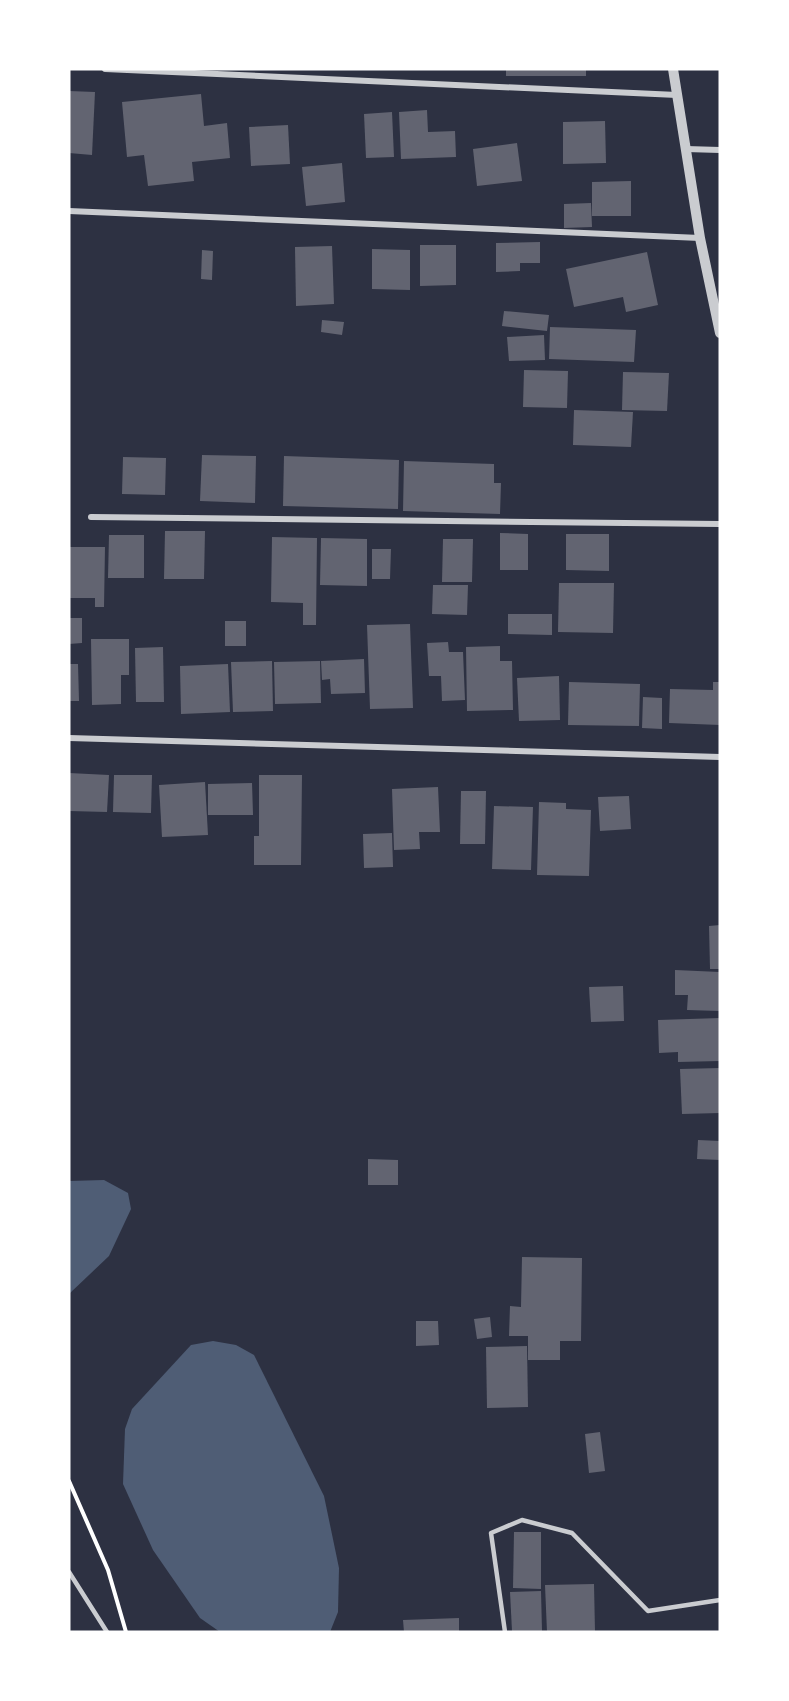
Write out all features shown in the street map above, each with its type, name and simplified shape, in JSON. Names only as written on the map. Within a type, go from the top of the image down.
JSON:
[{"type":"street","points":[[105,69],[677,94]]},
{"type":"street","points":[[674,69],[700,238],[720,333]]},
{"type":"street","points":[[686,149],[720,150]]},
{"type":"street","points":[[69,211],[700,238]]},
{"type":"street","points":[[91,517],[720,524]]},
{"type":"street","points":[[69,738],[720,757]]},
{"type":"lane","points":[[505,1632],[491,1533],[522,1520],[572,1533],[648,1611],[720,1600]]},
{"type":"lane","points":[[69,1572],[107,1632]]},
{"type":"path","points":[[69,1481],[108,1570],[126,1632]]},
{"type":"water","points":[[104,1180],[128,1193],[131,1209],[109,1256],[69,1294],[69,1181]]},
{"type":"water","points":[[213,1341],[236,1345],[254,1355],[324,1496],[339,1568],[338,1612],[330,1632],[220,1632],[200,1618],[153,1550],[123,1484],[125,1429],[132,1409],[191,1345]]},
{"type":"building","points":[[506,69],[586,69],[586,76],[506,76]]},
{"type":"building","points":[[69,91],[95,92],[92,155],[69,153]]},
{"type":"building","points":[[201,94],[204,126],[227,123],[230,158],[192,162],[194,181],[148,186],[144,155],[127,157],[122,102]]},
{"type":"building","points":[[427,110],[428,132],[455,131],[456,157],[401,159],[399,112]]},
{"type":"building","points":[[392,112],[394,157],[366,158],[364,114]]},
{"type":"building","points":[[605,121],[606,163],[563,164],[563,122]]},
{"type":"building","points":[[288,125],[290,164],[251,166],[249,127]]},
{"type":"building","points":[[517,143],[522,181],[477,186],[473,149]]},
{"type":"building","points":[[342,163],[345,202],[306,206],[302,167]]},
{"type":"building","points":[[631,181],[631,216],[592,216],[592,182]]},
{"type":"building","points":[[591,203],[592,227],[564,228],[564,204]]},
{"type":"building","points":[[540,242],[540,263],[520,263],[520,271],[496,272],[496,243]]},
{"type":"building","points":[[420,245],[456,245],[456,285],[420,286]]},
{"type":"building","points":[[332,246],[334,304],[296,306],[295,247]]},
{"type":"building","points":[[372,249],[410,250],[410,290],[372,289]]},
{"type":"building","points":[[202,250],[213,251],[212,280],[201,279]]},
{"type":"building","points":[[647,252],[658,305],[626,312],[623,297],[574,307],[566,269]]},
{"type":"building","points":[[504,311],[549,315],[547,331],[502,326]]},
{"type":"building","points":[[322,320],[344,322],[342,335],[321,332]]},
{"type":"building","points":[[550,327],[636,330],[634,362],[549,359]]},
{"type":"building","points":[[544,335],[545,360],[509,361],[507,337]]},
{"type":"building","points":[[524,370],[568,371],[567,408],[523,407]]},
{"type":"building","points":[[623,372],[669,373],[667,411],[622,410]]},
{"type":"building","points":[[574,410],[633,412],[631,447],[573,445]]},
{"type":"building","points":[[202,455],[256,456],[255,503],[200,501]]},
{"type":"building","points":[[284,456],[399,460],[398,509],[283,506]]},
{"type":"building","points":[[123,457],[166,458],[165,495],[122,494]]},
{"type":"building","points":[[404,461],[494,464],[494,483],[501,483],[500,514],[403,511]]},
{"type":"building","points":[[165,531],[205,531],[204,579],[164,579]]},
{"type":"building","points":[[500,533],[528,534],[528,570],[500,570]]},
{"type":"building","points":[[566,534],[609,534],[609,571],[566,570]]},
{"type":"building","points":[[109,535],[144,535],[144,578],[108,578]]},
{"type":"building","points":[[272,537],[317,538],[316,625],[303,625],[303,603],[271,602]]},
{"type":"building","points":[[321,538],[367,539],[367,586],[320,585]]},
{"type":"building","points":[[443,539],[473,539],[472,582],[442,582]]},
{"type":"building","points":[[69,547],[105,547],[104,607],[95,607],[95,598],[69,598]]},
{"type":"building","points":[[372,549],[391,549],[390,579],[372,579]]},
{"type":"building","points":[[559,583],[614,583],[613,633],[558,632]]},
{"type":"building","points":[[433,585],[468,585],[467,615],[432,614]]},
{"type":"building","points":[[508,614],[552,614],[552,635],[508,634]]},
{"type":"building","points":[[69,618],[82,618],[82,643],[69,644]]},
{"type":"building","points":[[225,621],[246,621],[246,646],[225,646]]},
{"type":"building","points":[[410,624],[413,708],[370,709],[367,625]]},
{"type":"building","points":[[91,639],[129,639],[129,675],[121,675],[121,704],[92,705]]},
{"type":"building","points":[[448,642],[449,652],[463,652],[465,700],[442,701],[441,676],[429,676],[427,643]]},
{"type":"building","points":[[500,646],[500,661],[512,661],[513,710],[467,711],[466,647]]},
{"type":"building","points":[[163,647],[164,702],[136,702],[135,648]]},
{"type":"building","points":[[364,659],[365,693],[331,694],[330,679],[322,680],[321,661]]},
{"type":"building","points":[[272,661],[273,711],[233,712],[231,662]]},
{"type":"building","points":[[320,661],[321,703],[275,704],[274,662]]},
{"type":"building","points":[[69,664],[78,664],[79,701],[69,701]]},
{"type":"building","points":[[228,664],[230,712],[181,714],[180,666]]},
{"type":"building","points":[[559,676],[560,720],[519,721],[517,678]]},
{"type":"building","points":[[569,682],[640,684],[639,726],[568,725]]},
{"type":"building","points":[[713,682],[720,682],[720,725],[669,723],[670,689],[713,690]]},
{"type":"building","points":[[643,697],[662,698],[662,729],[642,728]]},
{"type":"building","points":[[69,773],[109,775],[107,812],[69,811]]},
{"type":"building","points":[[114,775],[152,775],[151,813],[113,812]]},
{"type":"building","points":[[259,775],[302,775],[301,865],[254,865],[254,836],[259,836]]},
{"type":"building","points":[[205,782],[208,835],[162,837],[159,785]]},
{"type":"building","points":[[252,783],[253,815],[208,815],[208,784]]},
{"type":"building","points":[[438,787],[440,832],[419,832],[420,849],[394,850],[392,789]]},
{"type":"building","points":[[461,791],[486,791],[485,844],[460,844]]},
{"type":"building","points":[[629,796],[631,829],[600,831],[598,797]]},
{"type":"building","points":[[539,802],[566,803],[566,809],[591,810],[589,876],[537,875]]},
{"type":"building","points":[[494,806],[533,807],[531,870],[492,869]]},
{"type":"building","points":[[392,833],[393,867],[364,868],[363,834]]},
{"type":"building","points":[[720,925],[720,969],[710,969],[709,926]]},
{"type":"building","points":[[675,970],[720,972],[720,1011],[687,1010],[688,995],[675,995]]},
{"type":"building","points":[[623,986],[624,1021],[591,1022],[589,987]]},
{"type":"building","points":[[720,1018],[720,1061],[678,1062],[678,1052],[659,1053],[658,1020]]},
{"type":"building","points":[[720,1068],[720,1113],[682,1114],[680,1069]]},
{"type":"building","points":[[698,1140],[720,1141],[720,1160],[697,1159]]},
{"type":"building","points":[[368,1159],[398,1160],[398,1185],[368,1185]]},
{"type":"building","points":[[522,1257],[582,1258],[581,1341],[560,1341],[560,1360],[528,1360],[528,1336],[509,1336],[510,1306],[521,1307]]},
{"type":"building","points":[[490,1317],[492,1337],[477,1339],[474,1319]]},
{"type":"building","points":[[416,1321],[438,1321],[439,1345],[416,1346]]},
{"type":"building","points":[[527,1346],[528,1407],[487,1408],[486,1347]]},
{"type":"building","points":[[600,1432],[605,1471],[589,1473],[585,1434]]},
{"type":"building","points":[[514,1532],[541,1532],[541,1589],[513,1588]]},
{"type":"building","points":[[594,1584],[595,1632],[547,1632],[545,1585]]},
{"type":"building","points":[[541,1591],[542,1631],[512,1631],[510,1592]]},
{"type":"building","points":[[459,1618],[459,1632],[404,1632],[403,1620]]}]
